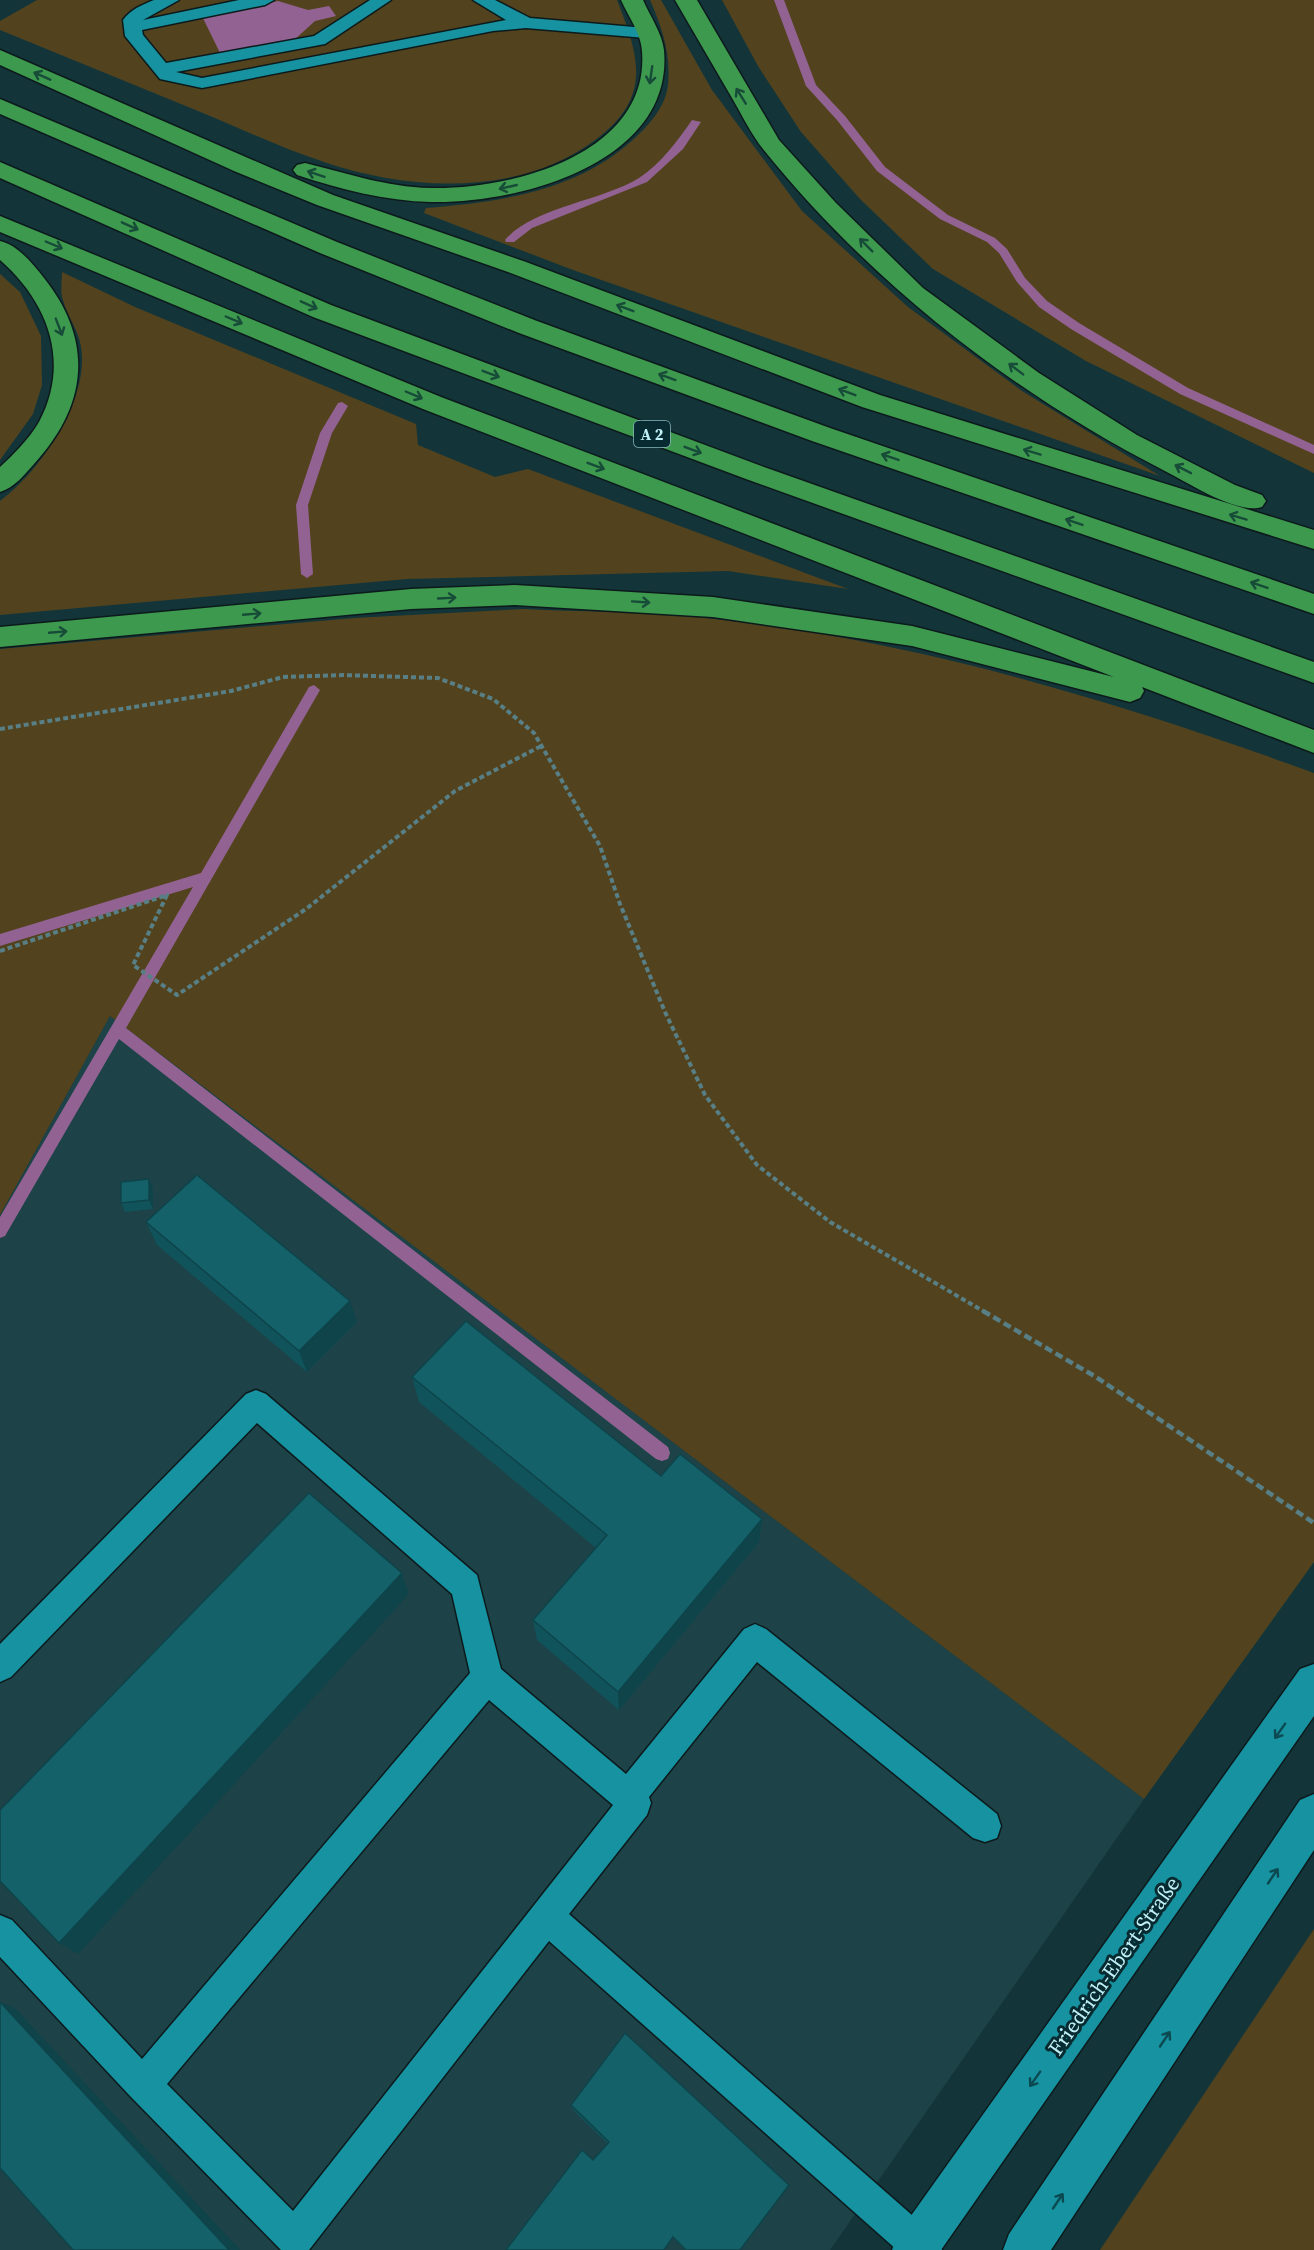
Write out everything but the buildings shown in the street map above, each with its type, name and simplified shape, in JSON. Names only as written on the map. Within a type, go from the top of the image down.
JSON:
[{"type":"highway","points":[[84,95],[338,181],[411,194],[459,195],[509,187],[542,178],[598,154],[619,137],[644,105],[652,77],[653,50],[632,0]]},
{"type":"highway","points":[[686,0],[770,143],[828,208],[914,293],[1030,379],[1128,441],[1226,491],[1314,524]]},
{"type":"highway","points":[[0,57],[242,166],[325,200],[517,267],[871,401],[1314,540]]},
{"type":"highway","points":[[0,106],[312,241],[529,327],[812,430],[1314,604]]},
{"type":"highway","name":"A 2","points":[[0,169],[322,311],[744,469],[1314,673]]},
{"type":"highway","points":[[0,223],[432,403],[1314,742]]},
{"type":"highway","points":[[0,248],[13,258],[51,304],[66,343],[57,410],[33,450],[0,483]]},
{"type":"highway","points":[[0,637],[411,599],[503,595],[713,607],[912,636],[1030,664],[1232,720],[1314,750]]},
{"type":"main road","name":"Friedrich-Ebert-Straße","points":[[919,2248],[1314,1683]]},
{"type":"main road","points":[[1025,2250],[1314,1814]]},
{"type":"lane","points":[[170,0],[142,11],[132,20],[134,36],[166,75],[202,83],[493,26],[526,23],[646,33]]},
{"type":"lane","points":[[133,27],[264,0]]},
{"type":"lane","points":[[161,70],[319,40],[382,0]]},
{"type":"lane","points":[[482,0],[526,23]]},
{"type":"lane","points":[[0,1666],[256,1404],[466,1586],[487,1678],[635,1803],[295,2238],[143,2085],[0,1932]]},
{"type":"lane","points":[[628,1797],[754,1640],[985,1826]]},
{"type":"lane","points":[[143,2085],[487,1678]]},
{"type":"lane","points":[[546,1916],[919,2248]]},
{"type":"path","points":[[0,729],[231,691],[283,677],[438,678],[493,699],[534,733],[543,745],[600,846],[620,904],[665,1012],[705,1095],[757,1165],[830,1222],[1096,1377],[1314,1523]]},
{"type":"path","points":[[0,951],[167,895],[133,965],[177,994],[306,909],[455,792],[543,745]]},
{"type":"shaded area","points":[[37,0],[617,0],[631,40],[636,76],[633,93],[626,109],[613,124],[595,140],[565,158],[533,172],[498,180],[463,183],[427,183],[392,179],[357,172],[292,151],[0,30],[0,21]]},
{"type":"shaded area","points":[[650,0],[661,0],[712,90],[802,211],[908,307],[1022,391],[1160,476],[573,270],[424,213],[426,208],[510,197],[564,182],[613,156],[635,138],[652,121],[661,107],[668,84],[665,41]]},
{"type":"shaded area","points":[[722,0],[1314,0],[1314,473],[1086,361],[933,269],[860,199],[801,132],[758,66]]},
{"type":"shaded area","points":[[278,1],[308,10],[329,6],[336,16],[315,21],[293,41],[221,55],[202,16]]},
{"type":"shaded area","points":[[62,272],[135,307],[416,424],[418,445],[495,477],[528,469],[848,589],[728,571],[407,579],[0,615],[0,501],[31,472],[59,433],[78,389],[82,367],[80,341],[62,297]]},
{"type":"shaded area","points":[[0,274],[20,292],[41,336],[42,385],[33,414],[0,460]]},
{"type":"shaded area","points":[[524,609],[696,617],[776,627],[932,656],[1087,697],[1314,773],[1314,1562],[1144,1799],[110,1016],[0,1215],[0,649],[354,618]]},
{"type":"shaded area","points":[[110,1016],[1144,1799],[830,2250],[0,2250],[0,1215]]},
{"type":"shaded area","points":[[1314,1929],[1314,2250],[1100,2250]]},
{"type":"waterway","points":[[779,0],[811,86],[841,118],[881,169],[944,217],[991,240],[1003,251],[1021,280],[1043,304],[1075,326],[1184,391],[1314,450]]},
{"type":"waterway","points":[[510,240],[528,226],[643,180],[679,147],[696,122]]},
{"type":"waterway","points":[[307,574],[302,505],[326,433],[342,406]]},
{"type":"waterway","points":[[205,877],[314,690]]},
{"type":"waterway","points":[[0,940],[205,877]]},
{"type":"waterway","points":[[117,1029],[205,877]]},
{"type":"waterway","points":[[0,1231],[117,1029]]},
{"type":"waterway","points":[[117,1029],[662,1453]]}]
